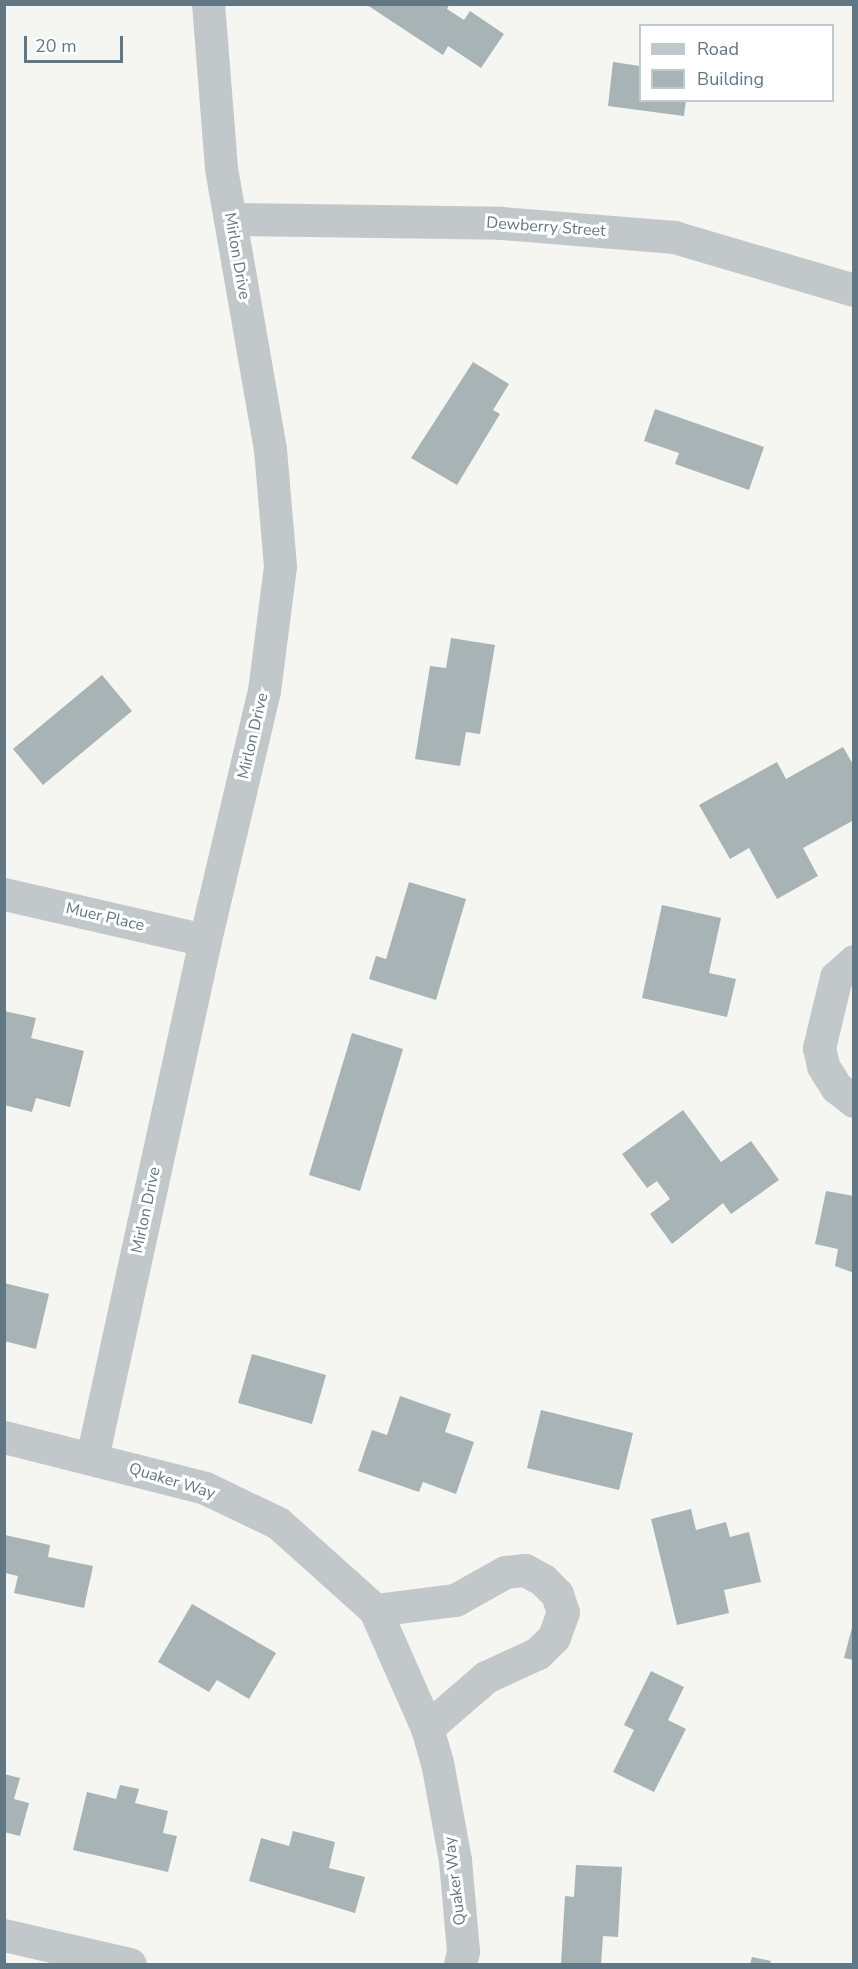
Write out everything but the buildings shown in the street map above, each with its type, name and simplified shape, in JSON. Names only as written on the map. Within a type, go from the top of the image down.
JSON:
[{"type":"street","name":"Mirlon Drive","points":[[92,1458],[205,940],[264,691],[280,566],[270,449],[221,168],[208,4]]},
{"type":"street","name":"Dewberry Street","points":[[231,219],[501,223],[674,237],[854,290]]},
{"type":"street","name":"Muer Place","points":[[4,894],[205,940]]},
{"type":"street","points":[[854,961],[836,977],[819,1048],[823,1066],[836,1087],[854,1101]]},
{"type":"street","name":"Quaker Way","points":[[4,1437],[205,1488],[278,1523],[375,1610],[427,1728],[455,1860],[463,1951],[460,1965]]},
{"type":"street","points":[[375,1610],[455,1600],[505,1572],[525,1570],[543,1580],[556,1594],[563,1612],[554,1637],[538,1653],[486,1677],[427,1728]]},
{"type":"street","points":[[4,1935],[130,1965]]}]
